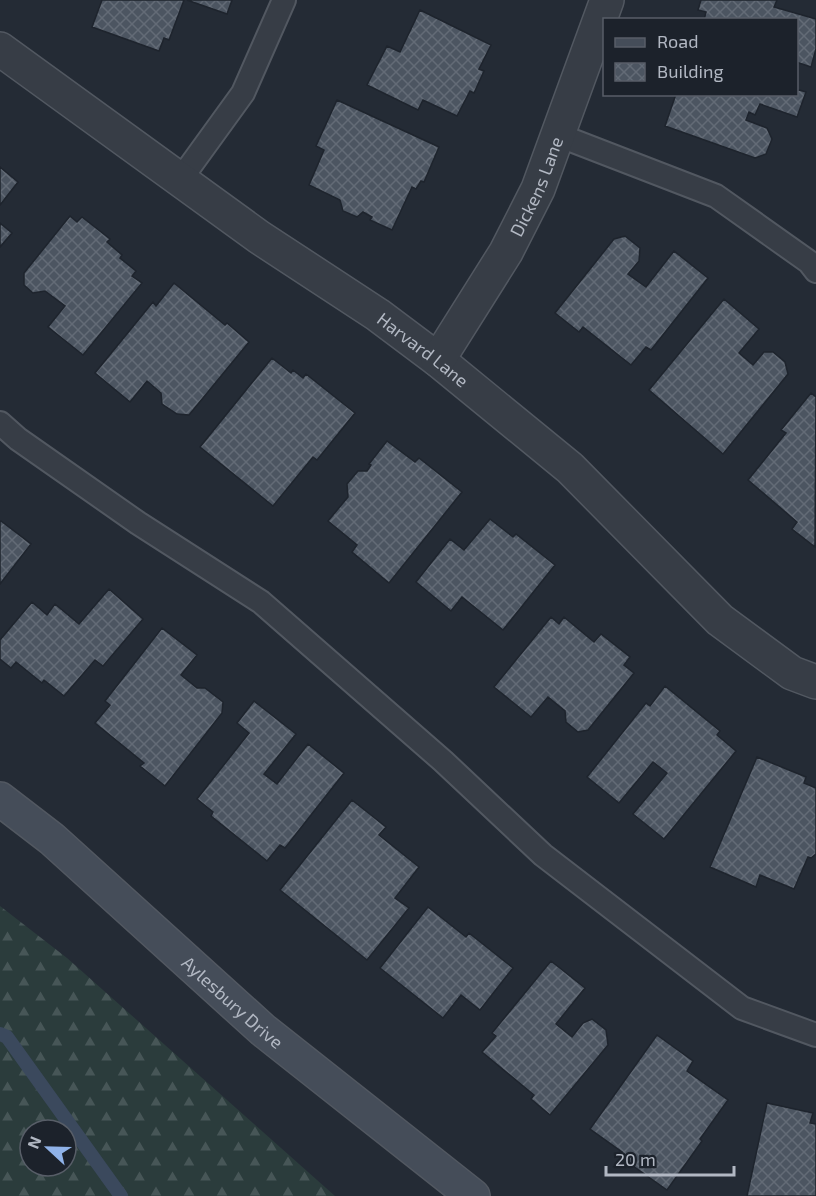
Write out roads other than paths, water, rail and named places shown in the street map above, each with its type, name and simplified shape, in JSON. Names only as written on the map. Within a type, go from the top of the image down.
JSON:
[{"type":"street","name":"Dickens Lane","points":[[438,360],[506,252],[538,189],[608,0]]},
{"type":"street","name":"Harvard Lane","points":[[0,49],[259,237],[378,315],[438,360],[570,468],[720,620],[792,673],[816,682]]},
{"type":"street","name":"Aylesbury Drive","points":[[0,799],[52,839],[263,1030],[473,1196]]},
{"type":"lane","points":[[180,180],[243,93],[284,0]]},
{"type":"lane","points":[[558,135],[716,196],[814,259]]},
{"type":"lane","points":[[0,423],[18,439],[138,523],[261,602],[443,760],[543,855],[742,1008],[816,1035]]},
{"type":"waterway","points":[[0,1034],[7,1037],[121,1196]]}]
